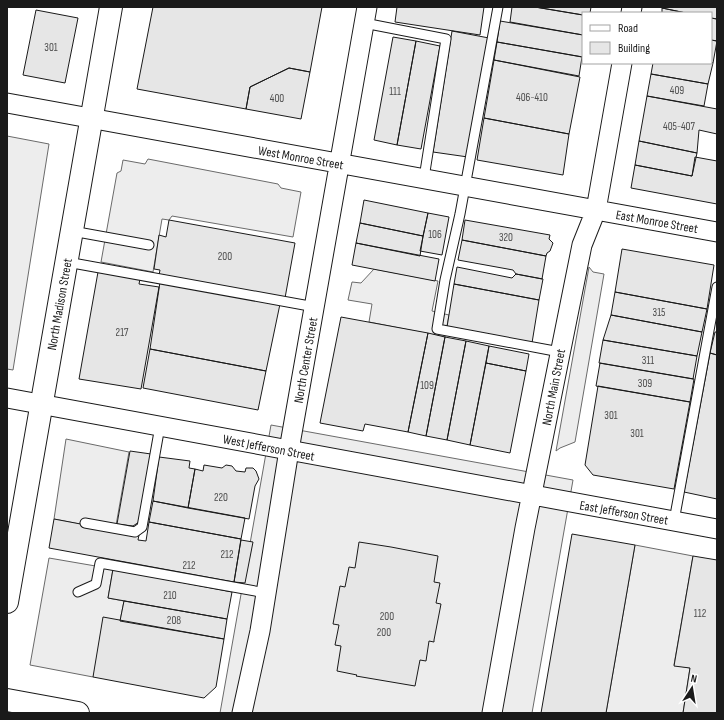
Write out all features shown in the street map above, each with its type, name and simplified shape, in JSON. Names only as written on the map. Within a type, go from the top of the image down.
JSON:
[{"type":"main road","name":"North Madison Street","points":[[7,602],[111,7]]},
{"type":"main road","points":[[7,700],[78,713]]},
{"type":"street","name":"North Center Street","points":[[242,713],[260,631],[289,450],[366,15]]},
{"type":"street","name":"North Main Street","points":[[492,713],[525,528],[560,352],[582,245],[596,210],[622,64]]},
{"type":"street","name":"West Monroe Street","points":[[7,103],[596,210]]},
{"type":"street","name":"East Monroe Street","points":[[596,210],[717,229]]},
{"type":"street","name":"West Jefferson Street","points":[[7,398],[532,496]]},
{"type":"street","name":"East Jefferson Street","points":[[532,496],[717,529]]},
{"type":"lane","points":[[498,7],[437,329],[560,352]]},
{"type":"lane","points":[[366,15],[446,39],[424,178]]},
{"type":"lane","points":[[72,231],[149,245]]},
{"type":"lane","points":[[67,262],[315,307]]},
{"type":"lane","points":[[674,521],[717,287]]},
{"type":"lane","points":[[86,522],[135,532],[142,527],[160,426]]},
{"type":"lane","points":[[78,592],[96,584],[100,563],[266,593]]},
{"type":"shaded area","points":[[7,136],[49,144],[13,370],[7,369]]},
{"type":"shaded area","points":[[148,159],[278,184],[281,188],[301,192],[293,237],[172,216],[169,220],[162,219],[153,272],[101,262],[117,173],[121,171],[123,160],[145,164]]},
{"type":"shaded area","points":[[589,267],[593,272],[604,274],[575,442],[556,451]]},
{"type":"shaded area","points":[[374,269],[438,281],[432,311],[449,315],[445,337],[369,322],[372,304],[348,300],[352,282],[361,283]]},
{"type":"shaded area","points":[[271,425],[573,480],[532,713],[220,713]]},
{"type":"shaded area","points":[[66,439],[129,452],[115,531],[54,519]]},
{"type":"shaded area","points":[[635,545],[693,556],[674,665],[690,668],[683,713],[606,713]]},
{"type":"shaded area","points":[[49,558],[113,569],[108,598],[124,601],[120,621],[93,677],[30,665]]},
{"type":"building","points":[[153,7],[322,7],[310,72],[289,68],[250,87],[246,109],[137,89]]},
{"type":"building","points":[[397,7],[484,7],[480,35],[395,22]]},
{"type":"building","points":[[512,7],[535,7],[582,15],[582,35],[510,22]]},
{"type":"building","points":[[535,7],[591,7],[590,12],[582,12],[582,15]]},
{"type":"building","points":[[717,7],[717,19],[712,18],[712,12],[681,12],[662,8]]},
{"type":"building","points":[[662,8],[681,12],[662,12]]},
{"type":"building","points":[[36,10],[78,18],[65,83],[23,75]]},
{"type":"building","points":[[712,18],[717,19],[717,41],[712,40]]},
{"type":"building","points":[[500,21],[582,35],[582,57],[497,42]]},
{"type":"building","points":[[452,31],[489,38],[468,157],[433,152]]},
{"type":"building","points":[[393,37],[416,41],[397,145],[374,140]]},
{"type":"building","points":[[712,40],[717,41],[712,62]]},
{"type":"building","points":[[416,41],[440,46],[421,149],[397,145]]},
{"type":"building","points":[[497,42],[582,57],[579,76],[494,60]]},
{"type":"building","points":[[494,60],[580,77],[569,134],[484,118]]},
{"type":"building","points":[[713,63],[708,84],[651,74],[653,64]]},
{"type":"building","points":[[289,68],[310,72],[301,119],[246,109],[250,87]]},
{"type":"building","points":[[651,74],[708,84],[704,106],[647,96]]},
{"type":"building","points":[[647,96],[717,109],[717,134],[699,130],[697,153],[639,141]]},
{"type":"building","points":[[484,118],[569,134],[563,175],[477,160]]},
{"type":"building","points":[[639,141],[697,153],[692,176],[635,165]]},
{"type":"building","points":[[695,157],[717,161],[717,204],[631,188],[635,165],[692,176]]},
{"type":"building","points":[[364,200],[428,213],[423,236],[360,223]]},
{"type":"building","points":[[428,213],[449,217],[442,255],[420,251]]},
{"type":"building","points":[[169,220],[295,243],[285,298],[159,275],[160,270],[154,269],[159,235],[166,237]]},
{"type":"building","points":[[465,220],[550,235],[549,239],[553,243],[546,256],[462,240]]},
{"type":"building","points":[[360,223],[423,236],[420,256],[356,243]]},
{"type":"building","points":[[462,240],[546,256],[542,279],[516,274],[513,270],[458,260]]},
{"type":"building","points":[[356,243],[439,259],[435,281],[352,265]]},
{"type":"building","points":[[622,249],[714,265],[707,309],[615,292]]},
{"type":"building","points":[[457,267],[512,278],[516,274],[543,279],[539,300],[454,284]]},
{"type":"building","points":[[98,272],[140,279],[139,284],[159,287],[141,389],[79,379]]},
{"type":"building","points":[[160,282],[280,304],[266,371],[150,349]]},
{"type":"building","points":[[454,284],[539,300],[532,343],[447,327]]},
{"type":"building","points":[[615,292],[707,309],[702,332],[611,315]]},
{"type":"building","points":[[611,315],[702,332],[697,356],[603,340]]},
{"type":"building","points":[[341,317],[428,333],[408,432],[365,424],[363,431],[320,423]]},
{"type":"building","points":[[715,332],[717,332],[717,355],[710,353]]},
{"type":"building","points":[[428,333],[445,337],[426,436],[408,432]]},
{"type":"building","points":[[445,337],[466,341],[447,440],[426,436]]},
{"type":"building","points":[[603,340],[697,356],[693,379],[599,363]]},
{"type":"building","points":[[466,341],[489,346],[470,445],[447,440]]},
{"type":"building","points":[[489,346],[529,354],[526,371],[486,363]]},
{"type":"building","points":[[150,349],[266,371],[258,410],[143,388]]},
{"type":"building","points":[[710,353],[717,355],[717,499],[684,492]]},
{"type":"building","points":[[486,363],[526,371],[510,453],[470,445]]},
{"type":"building","points":[[600,363],[694,379],[690,402],[596,386]]},
{"type":"building","points":[[598,386],[690,402],[674,489],[593,475],[585,465]]},
{"type":"building","points":[[130,451],[151,454],[139,522],[133,526],[117,524]]},
{"type":"building","points":[[159,457],[190,461],[189,468],[195,469],[188,508],[153,501]]},
{"type":"building","points":[[204,465],[222,468],[226,465],[232,466],[236,471],[245,472],[246,468],[253,468],[256,471],[259,479],[255,486],[249,519],[188,508],[195,469],[203,471]]},
{"type":"building","points":[[153,501],[245,518],[241,539],[149,522]]},
{"type":"building","points":[[54,519],[139,535],[138,540],[146,541],[149,522],[241,539],[234,582],[49,548]]},
{"type":"building","points":[[572,534],[635,545],[606,713],[541,713]]},
{"type":"building","points":[[241,540],[253,542],[245,583],[234,582]]},
{"type":"building","points":[[359,542],[438,556],[434,582],[440,583],[436,603],[441,604],[434,642],[429,641],[426,661],[420,660],[415,686],[356,676],[357,675],[337,671],[341,646],[335,645],[339,625],[333,624],[340,586],[345,587],[349,567],[355,568]]},
{"type":"building","points":[[693,556],[717,560],[717,713],[683,713],[690,668],[674,666]]},
{"type":"building","points":[[113,569],[232,592],[227,619],[108,598]]},
{"type":"building","points":[[124,601],[227,619],[224,639],[120,621]]},
{"type":"building","points":[[103,617],[224,639],[216,687],[204,698],[93,677]]}]
